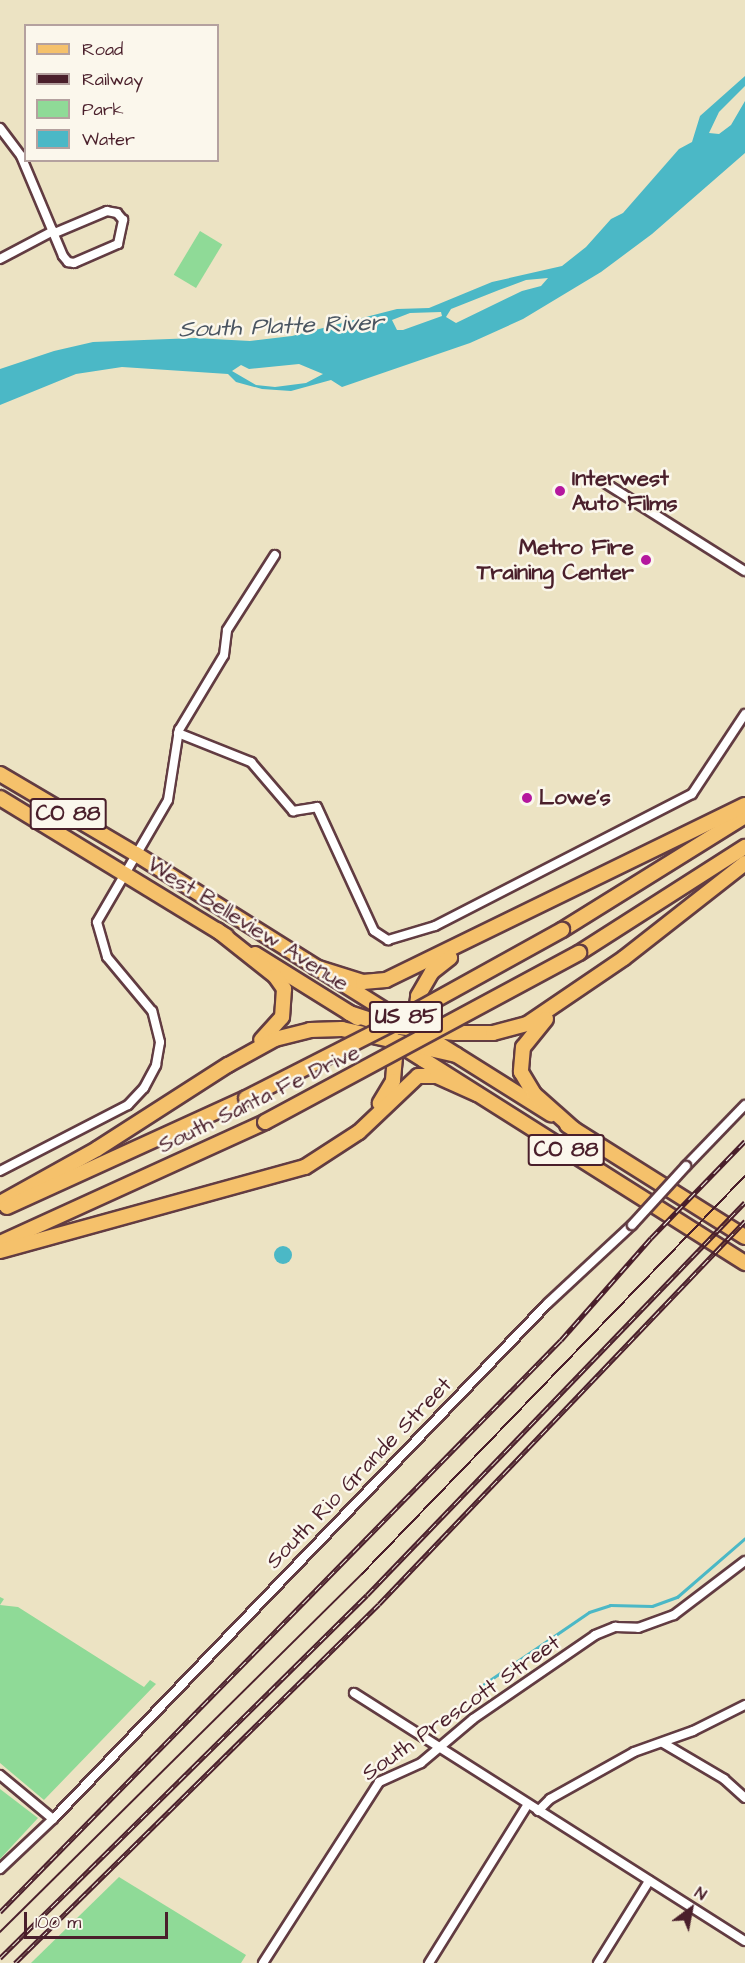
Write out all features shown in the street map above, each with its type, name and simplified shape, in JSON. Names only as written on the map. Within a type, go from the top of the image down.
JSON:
[{"type":"main road","name":"West Belleview Avenue","points":[[0,774],[136,854],[375,1005],[416,1037],[456,1054],[745,1237]]},
{"type":"main road","name":"West Belleview Avenue","points":[[0,798],[125,872],[745,1263]]},
{"type":"main road","points":[[315,967],[363,982],[380,982],[482,937],[745,805]]},
{"type":"main road","name":"South Santa Fe Drive","points":[[0,1210],[246,1098],[404,1018],[562,930],[745,816]]},
{"type":"main road","name":"South Santa Fe Drive","points":[[0,1243],[265,1122],[579,953],[745,847]]},
{"type":"main road","points":[[0,1203],[97,1149],[228,1065],[275,1039],[310,1030],[349,1030],[393,1040],[493,1033],[527,1024],[560,1005],[745,863]]},
{"type":"main road","points":[[217,930],[274,976],[285,995],[284,1011],[275,1028],[228,1065]]},
{"type":"main road","points":[[424,1060],[416,1037],[415,1007],[427,978],[438,966],[482,937]]},
{"type":"main road","points":[[286,1174],[330,1150],[381,1103],[394,1072],[393,1040],[389,1026],[375,1005]]},
{"type":"main road","points":[[560,1005],[527,1040],[520,1067],[528,1088],[576,1131]]},
{"type":"main road","points":[[350,1013],[416,1037]]},
{"type":"main road","points":[[0,1251],[286,1174],[318,1161],[346,1142],[418,1076],[437,1076],[477,1094]]},
{"type":"street","points":[[0,128],[21,156],[54,232],[63,256],[74,264],[118,244],[123,220],[117,213],[107,211],[54,232],[0,259]]},
{"type":"street","points":[[605,483],[745,571]]},
{"type":"street","points":[[0,1171],[128,1106],[144,1088],[156,1065],[160,1042],[152,1011],[107,957],[97,933],[97,922],[168,800],[178,733],[224,655],[227,630],[275,555]]},
{"type":"street","points":[[178,733],[251,762],[292,812],[317,807],[374,931],[388,940],[435,926],[692,794],[745,714]]},
{"type":"street","name":"South Rio Grande Street","points":[[0,1869],[53,1819],[548,1303],[632,1225],[745,1105]]},
{"type":"street","name":"South Prescott Street","points":[[262,1962],[367,1795],[387,1777],[421,1762],[481,1714],[595,1635],[615,1627],[638,1628],[674,1615],[745,1561]]},
{"type":"street","points":[[354,1693],[745,1941]]},
{"type":"street","points":[[538,1811],[550,1799],[623,1758],[663,1743],[745,1705]]},
{"type":"street","points":[[663,1743],[744,1792]]},
{"type":"street","points":[[0,1775],[53,1819]]},
{"type":"street","points":[[429,1963],[528,1804]]},
{"type":"street","points":[[597,1963],[649,1881]]},
{"type":"green space","points":[[200,231],[222,244],[196,288],[174,275]]},
{"type":"green space","points":[[0,1605],[18,1607],[144,1687],[150,1680],[156,1684],[44,1800],[0,1763]]},
{"type":"green space","points":[[0,1789],[38,1818],[0,1859]]},
{"type":"green space","points":[[119,1877],[246,1955],[241,1963],[31,1963]]},
{"type":"water","points":[[745,76],[745,86],[719,112],[709,133],[719,134],[731,125],[745,101],[745,153],[652,234],[601,272],[523,319],[470,343],[342,387],[331,380],[291,391],[262,389],[236,382],[228,374],[122,367],[76,374],[0,405],[0,369],[54,351],[93,342],[195,338],[250,341],[292,336],[397,309],[429,308],[492,282],[562,266],[586,247],[611,219],[623,213],[679,149],[692,142],[700,116]],"holes":[[[548,278],[541,286],[522,291],[456,323],[446,317],[451,309],[499,290],[526,280]],[[441,312],[442,316],[397,330],[392,320],[410,313]],[[299,364],[323,374],[306,383],[275,387],[256,385],[232,371],[241,365],[249,369]]]},
{"type":"water","points":[[283,1246],[289,1249],[292,1255],[289,1261],[283,1264],[277,1261],[274,1255],[277,1249]]},
{"type":"waterway","points":[[484,1684],[589,1612],[610,1605],[652,1606],[677,1597],[745,1538]]},
{"type":"tram line","points":[[0,1932],[362,1574],[745,1176]]},
{"type":"railway","points":[[0,1912],[561,1340],[651,1238],[745,1141]]},
{"type":"railway","points":[[0,1958],[367,1595],[745,1202]]},
{"type":"railway","points":[[15,1963],[379,1604],[745,1221]]},
{"type":"place","name":"Interwest Auto Films","points":[[560,491]]},
{"type":"place","name":"Metro Fire Training Center","points":[[646,560]]},
{"type":"place","name":"Lowe's","points":[[527,798]]},
{"type":"water label","name":"South Platte River","points":[[281,327]]}]
